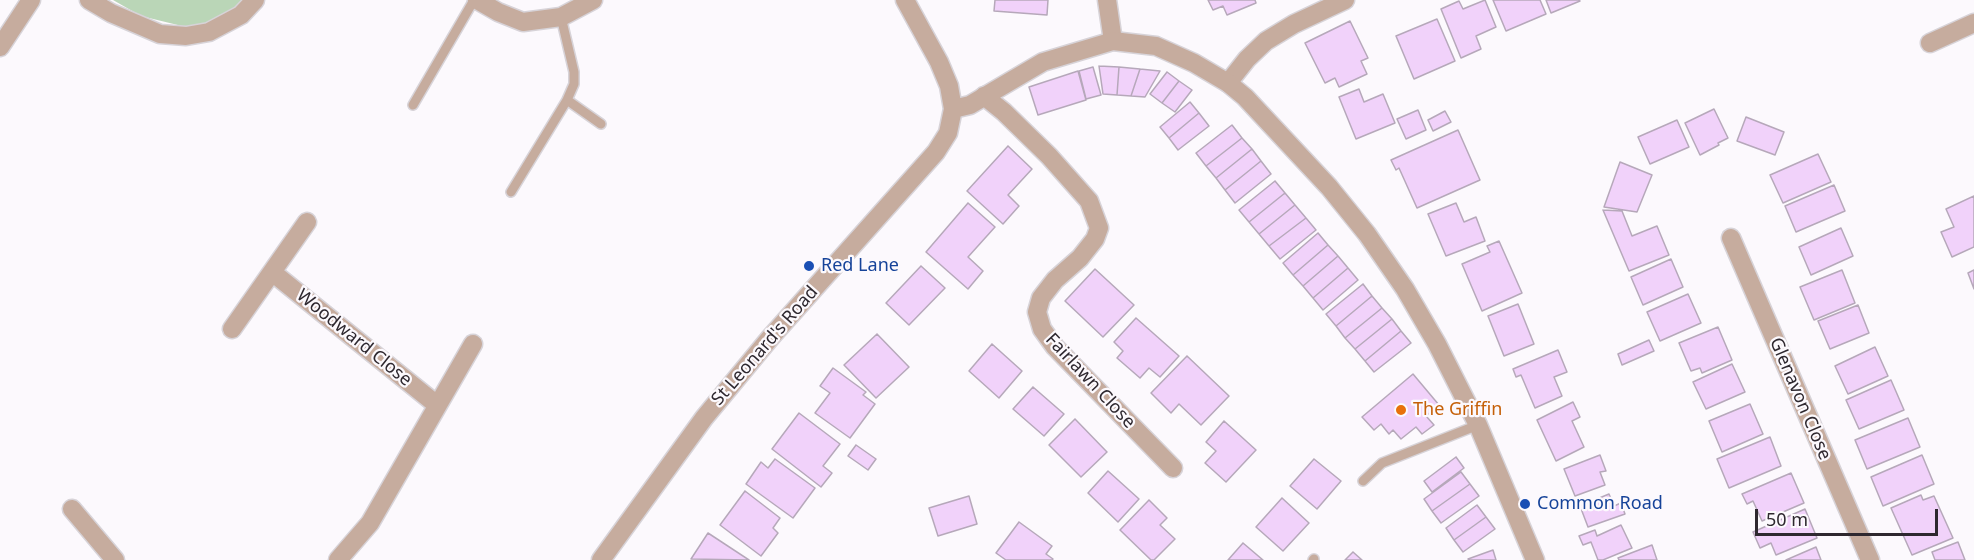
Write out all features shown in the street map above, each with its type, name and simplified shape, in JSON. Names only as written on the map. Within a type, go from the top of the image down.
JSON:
[{"type":"street","points":[[0,47],[31,0]]},
{"type":"street","points":[[89,0],[111,13],[160,34],[186,36],[209,32],[241,15],[255,0]]},
{"type":"street","points":[[476,0],[523,22],[561,17],[593,0]]},
{"type":"street","points":[[905,0],[939,62],[949,86],[953,108],[970,105],[1043,62],[1113,41],[1156,46],[1194,63],[1228,83],[1245,97],[1329,187],[1367,234],[1405,289],[1437,344],[1478,425],[1535,560]]},
{"type":"street","points":[[1107,0],[1113,41]]},
{"type":"street","points":[[1228,83],[1247,58],[1266,41],[1294,24],[1346,0]]},
{"type":"street","points":[[1930,43],[1974,23]]},
{"type":"street","name":"Fairlawn Close","points":[[984,96],[1004,112],[1049,156],[1089,201],[1099,228],[1095,239],[1080,258],[1055,280],[1041,298],[1037,312],[1042,330],[1173,468]]},
{"type":"street","name":"St Leonard's Road","points":[[602,560],[704,418],[770,338],[936,152],[948,133],[953,108]]},
{"type":"street","points":[[232,329],[308,222]]},
{"type":"street","name":"Glenavon Close","points":[[1731,238],[1870,560]]},
{"type":"street","name":"Woodward Close","points":[[272,272],[437,405]]},
{"type":"street","points":[[338,560],[370,523],[472,344]]},
{"type":"street","points":[[72,509],[115,560]]},
{"type":"lane","points":[[413,105],[476,0]]},
{"type":"lane","points":[[511,192],[567,100],[574,84],[574,72],[561,17]]},
{"type":"lane","points":[[567,100],[601,124]]},
{"type":"lane","points":[[1363,481],[1382,463],[1478,425]]},
{"type":"green space","points":[[113,0],[243,0],[211,22],[186,27],[141,16]]},
{"type":"building","points":[[995,0],[1048,0],[1047,15],[994,11]]},
{"type":"building","points":[[1208,0],[1255,0],[1256,3],[1227,15],[1223,6],[1213,10]]},
{"type":"building","points":[[1485,0],[1496,27],[1476,36],[1481,49],[1461,58],[1441,9],[1459,1],[1463,9]]},
{"type":"building","points":[[1493,0],[1540,0],[1546,14],[1506,31]]},
{"type":"building","points":[[1546,0],[1579,0],[1580,1],[1551,13]]},
{"type":"building","points":[[1437,19],[1455,61],[1414,79],[1396,36]]},
{"type":"building","points":[[1350,21],[1368,58],[1361,61],[1367,74],[1339,87],[1335,78],[1325,83],[1305,43]]},
{"type":"building","points":[[1099,66],[1119,67],[1117,95],[1103,94]]},
{"type":"building","points":[[1093,67],[1101,95],[1086,99],[1079,71]]},
{"type":"building","points":[[1119,67],[1140,69],[1131,96],[1117,95]]},
{"type":"building","points":[[1140,69],[1160,71],[1145,97],[1131,96]]},
{"type":"building","points":[[1078,71],[1086,100],[1038,115],[1029,87]]},
{"type":"building","points":[[1167,72],[1179,81],[1162,103],[1150,94]]},
{"type":"building","points":[[1179,81],[1192,90],[1175,112],[1162,103]]},
{"type":"building","points":[[1359,89],[1364,102],[1383,94],[1395,123],[1356,139],[1339,97]]},
{"type":"building","points":[[1190,102],[1199,113],[1169,138],[1160,127]]},
{"type":"building","points":[[1714,109],[1728,138],[1700,155],[1685,123]]},
{"type":"building","points":[[1418,110],[1426,130],[1406,139],[1397,119]]},
{"type":"building","points":[[1445,111],[1451,122],[1433,131],[1428,120]]},
{"type":"building","points":[[1199,113],[1209,126],[1178,150],[1169,138]]},
{"type":"building","points":[[1746,117],[1784,132],[1775,155],[1737,141]]},
{"type":"building","points":[[1677,120],[1689,147],[1650,164],[1638,137]]},
{"type":"building","points":[[1232,125],[1242,138],[1206,166],[1196,153]]},
{"type":"building","points":[[1458,130],[1480,180],[1417,208],[1399,168],[1396,170],[1391,160]]},
{"type":"building","points":[[1242,138],[1252,149],[1216,178],[1206,166]]},
{"type":"building","points":[[1008,146],[1032,169],[1008,195],[1019,206],[1003,224],[967,191]]},
{"type":"building","points":[[1252,149],[1261,161],[1225,190],[1216,178]]},
{"type":"building","points":[[1818,154],[1831,182],[1783,203],[1770,175]]},
{"type":"building","points":[[1261,161],[1271,174],[1235,203],[1225,190]]},
{"type":"building","points":[[1620,162],[1652,175],[1637,212],[1604,207]]},
{"type":"building","points":[[1275,181],[1285,193],[1249,222],[1239,210]]},
{"type":"building","points":[[1834,185],[1845,211],[1796,232],[1785,206]]},
{"type":"building","points":[[1285,193],[1295,205],[1259,234],[1249,222]]},
{"type":"building","points":[[1974,196],[1974,247],[1952,257],[1941,232],[1954,227],[1946,209]]},
{"type":"building","points":[[968,203],[995,227],[968,257],[983,271],[968,289],[926,252]]},
{"type":"building","points":[[1456,203],[1464,222],[1476,217],[1485,241],[1446,256],[1428,214]]},
{"type":"building","points":[[1295,205],[1306,218],[1269,246],[1259,234]]},
{"type":"building","points":[[1603,210],[1622,211],[1632,236],[1657,226],[1669,255],[1629,271]]},
{"type":"building","points":[[1306,218],[1316,230],[1280,259],[1269,246]]},
{"type":"building","points":[[1841,228],[1853,256],[1811,275],[1799,247]]},
{"type":"building","points":[[1318,233],[1328,245],[1293,275],[1283,263]]},
{"type":"building","points":[[1499,241],[1522,293],[1482,311],[1462,264],[1490,252],[1487,246]]},
{"type":"building","points":[[1328,245],[1338,256],[1303,286],[1293,275]]},
{"type":"building","points":[[1338,256],[1348,268],[1313,298],[1303,286]]},
{"type":"building","points":[[1671,259],[1683,287],[1643,305],[1631,277]]},
{"type":"building","points":[[921,266],[945,288],[909,325],[886,303]]},
{"type":"building","points":[[1348,268],[1358,280],[1323,310],[1313,298]]},
{"type":"building","points":[[1095,269],[1134,305],[1103,337],[1065,301]]},
{"type":"building","points":[[1842,270],[1855,303],[1814,320],[1800,287]]},
{"type":"building","points":[[1974,270],[1974,289],[1968,273]]},
{"type":"building","points":[[1363,284],[1372,296],[1336,326],[1326,314]]},
{"type":"building","points":[[1688,294],[1701,323],[1660,341],[1647,312]]},
{"type":"building","points":[[1372,296],[1382,308],[1345,338],[1336,326]]},
{"type":"building","points":[[1518,304],[1534,344],[1504,356],[1488,316]]},
{"type":"building","points":[[1858,305],[1869,333],[1830,349],[1818,321]]},
{"type":"building","points":[[1382,308],[1392,319],[1355,349],[1345,338]]},
{"type":"building","points":[[1136,318],[1179,356],[1160,377],[1149,368],[1140,378],[1117,358],[1123,351],[1114,342]]},
{"type":"building","points":[[1392,319],[1401,331],[1365,361],[1355,349]]},
{"type":"building","points":[[1718,327],[1732,360],[1702,373],[1700,368],[1691,371],[1679,343]]},
{"type":"building","points":[[1401,331],[1411,343],[1374,372],[1365,361]]},
{"type":"building","points":[[877,334],[909,367],[876,398],[844,365]]},
{"type":"building","points":[[1649,340],[1654,351],[1622,365],[1618,354]]},
{"type":"building","points":[[992,344],[1022,371],[999,398],[969,371]]},
{"type":"building","points":[[1875,347],[1888,376],[1848,394],[1835,366]]},
{"type":"building","points":[[1558,350],[1567,372],[1554,377],[1562,396],[1535,408],[1521,375],[1516,377],[1513,369]]},
{"type":"building","points":[[1187,356],[1229,396],[1201,425],[1179,404],[1171,413],[1151,393]]},
{"type":"building","points":[[1732,364],[1745,392],[1706,409],[1693,382]]},
{"type":"building","points":[[833,368],[866,392],[863,395],[875,404],[850,438],[815,413],[830,393],[820,386]]},
{"type":"building","name":"The Griffin","points":[[1413,374],[1439,405],[1426,416],[1434,425],[1422,434],[1416,427],[1401,439],[1393,430],[1389,434],[1381,424],[1374,430],[1362,417]]},
{"type":"building","points":[[1891,380],[1904,410],[1859,429],[1846,400]]},
{"type":"building","points":[[1033,387],[1064,414],[1044,436],[1013,409]]},
{"type":"building","points":[[1573,402],[1580,417],[1572,421],[1584,447],[1556,461],[1537,420]]},
{"type":"building","points":[[1750,404],[1763,434],[1722,452],[1709,421]]},
{"type":"building","points":[[799,413],[840,444],[823,466],[832,473],[821,487],[772,449]]},
{"type":"building","points":[[1908,418],[1920,447],[1867,469],[1855,440]]},
{"type":"building","points":[[1075,419],[1107,452],[1081,477],[1049,445]]},
{"type":"building","points":[[1224,421],[1256,450],[1226,482],[1205,463],[1216,451],[1206,442]]},
{"type":"building","points":[[1770,437],[1781,466],[1729,488],[1717,459]]},
{"type":"building","points":[[856,445],[876,459],[868,470],[848,456]]},
{"type":"building","points":[[1600,455],[1606,471],[1600,472],[1605,485],[1575,496],[1564,469]]},
{"type":"building","points":[[1922,455],[1934,484],[1883,506],[1871,477]]},
{"type":"building","points":[[1456,457],[1464,468],[1432,492],[1424,481]]},
{"type":"building","points":[[775,459],[815,488],[793,518],[746,484],[761,462],[768,468]]},
{"type":"building","points":[[1314,459],[1341,481],[1317,509],[1290,486]]},
{"type":"building","points":[[1108,471],[1139,499],[1118,522],[1088,493]]},
{"type":"building","points":[[1461,472],[1470,484],[1432,511],[1424,499]]},
{"type":"building","points":[[1791,473],[1804,503],[1762,521],[1753,501],[1747,504],[1742,494]]},
{"type":"building","points":[[1470,484],[1479,496],[1441,523],[1432,511]]},
{"type":"building","points":[[745,491],[780,518],[773,528],[778,533],[761,556],[720,525]]},
{"type":"building","points":[[1609,494],[1614,506],[1621,503],[1625,514],[1588,527],[1580,506]]},
{"type":"building","points":[[1921,495],[1923,500],[1934,496],[1953,538],[1912,555],[1891,508]]},
{"type":"building","points":[[969,496],[977,524],[938,536],[929,508]]},
{"type":"building","points":[[1282,498],[1309,523],[1283,551],[1256,527]]},
{"type":"building","points":[[1149,500],[1167,518],[1160,525],[1175,539],[1154,560],[1151,560],[1120,530]]},
{"type":"building","points":[[1477,505],[1486,517],[1454,540],[1446,528]]},
{"type":"building","points":[[1805,509],[1817,538],[1776,555],[1771,543],[1760,548],[1753,532]]},
{"type":"building","points":[[1486,517],[1495,529],[1463,552],[1454,540]]},
{"type":"building","points":[[1019,522],[1052,546],[1046,554],[1052,560],[1006,560],[996,553]]},
{"type":"building","points":[[1621,525],[1632,548],[1603,560],[1598,560],[1591,542],[1583,545],[1579,536],[1595,530],[1597,536]]},
{"type":"building","points":[[708,533],[749,560],[691,559]]},
{"type":"building","points":[[1958,542],[1965,560],[1935,560],[1932,552]]},
{"type":"building","points":[[1243,543],[1263,560],[1228,560]]},
{"type":"building","points":[[1652,545],[1657,560],[1619,560],[1618,558]]},
{"type":"building","points":[[1816,547],[1821,560],[1786,560]]},
{"type":"building","points":[[1493,550],[1496,560],[1468,559]]},
{"type":"building","points":[[1353,552],[1362,560],[1345,560]]},
{"type":"place","name":"Red Lane","points":[[809,266]]},
{"type":"place","name":"The Griffin","points":[[1401,410]]},
{"type":"place","name":"Common Road","points":[[1525,504]]}]
